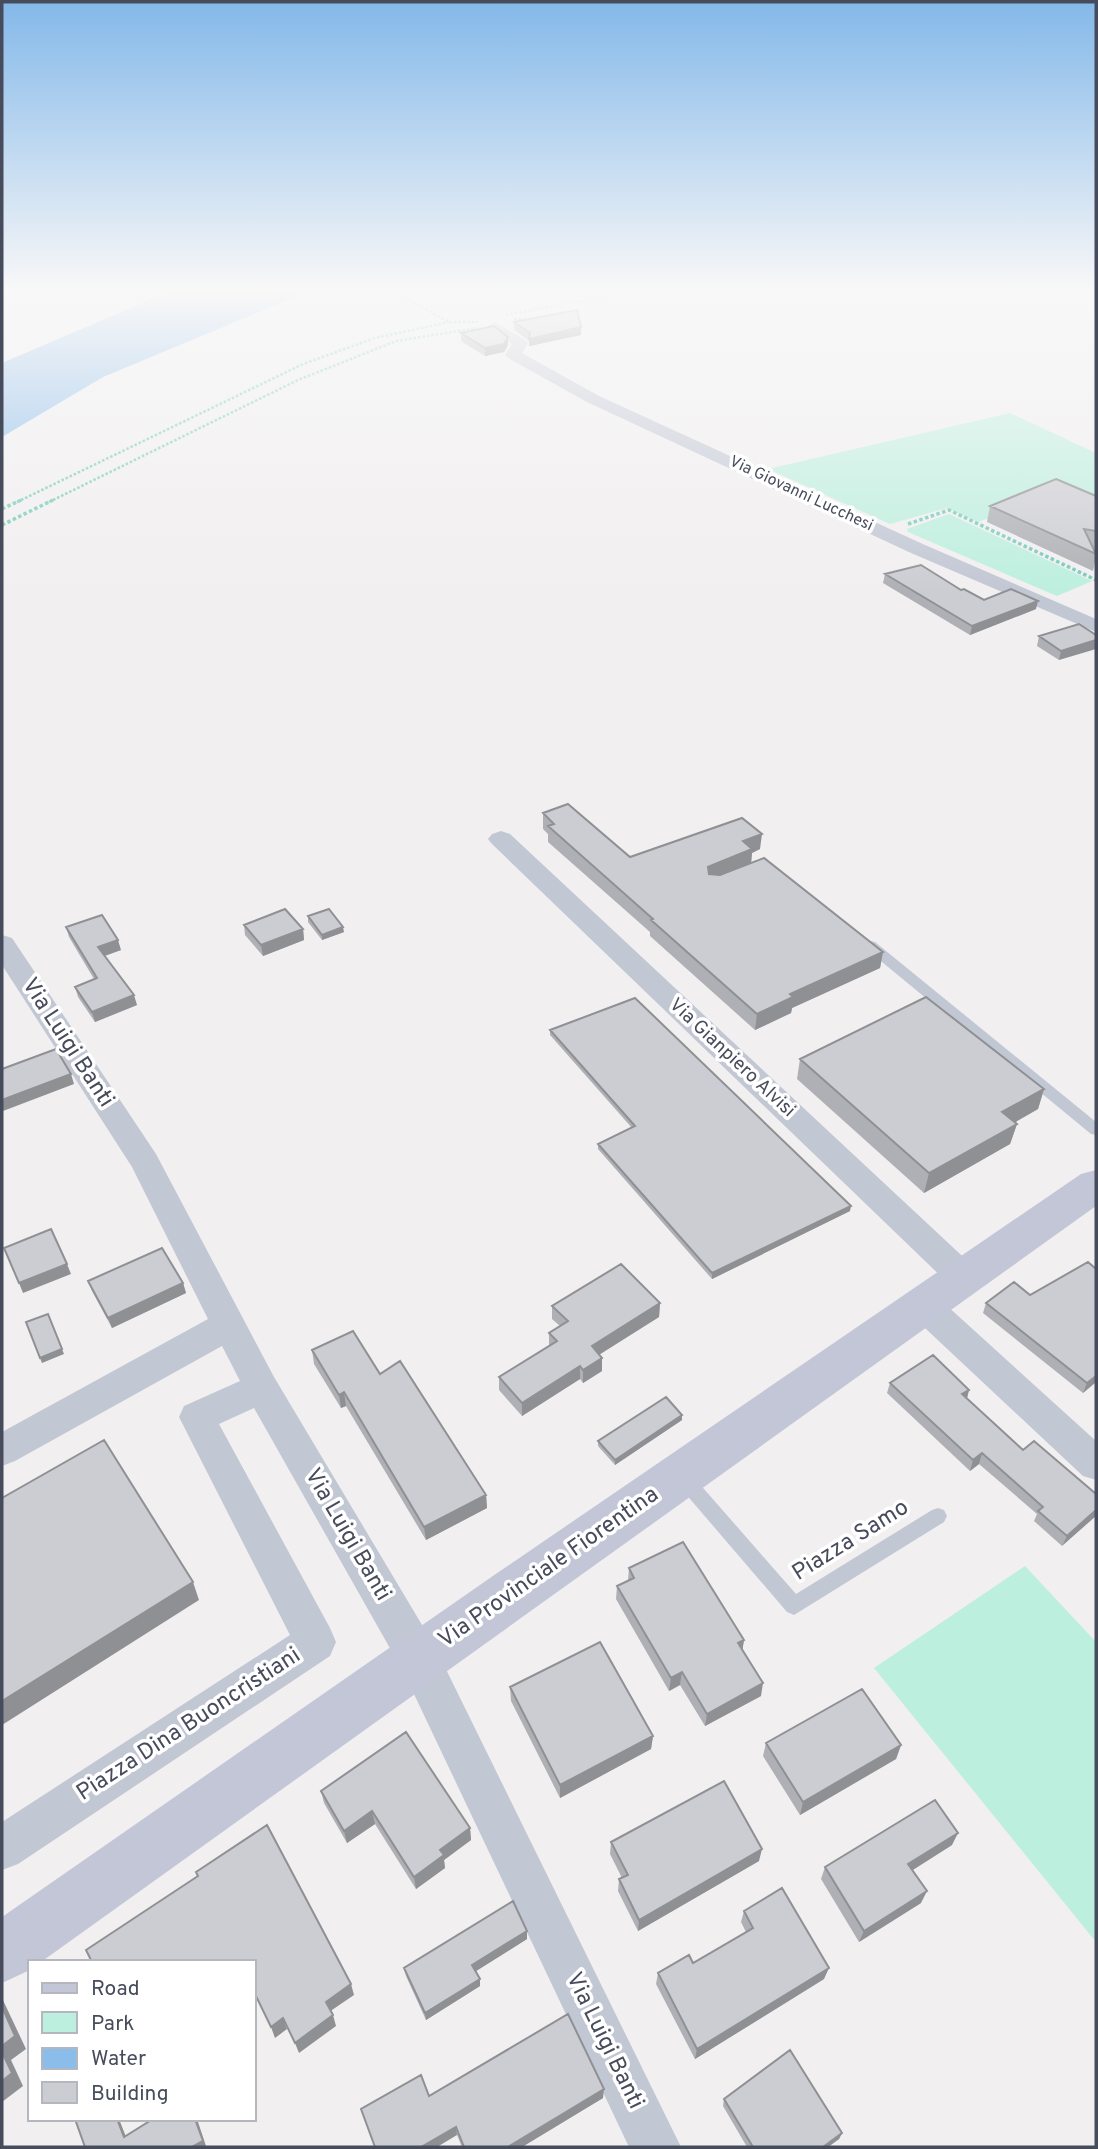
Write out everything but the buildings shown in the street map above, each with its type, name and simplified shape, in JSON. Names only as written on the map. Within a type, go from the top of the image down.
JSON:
[{"type":"main road","name":"Via Provinciale Fiorentina","points":[[2,1953],[962,1276],[1093,1192]]},
{"type":"street","name":"Via Giovanni Lucchesi","points":[[581,392],[918,549],[1096,626]]},
{"type":"street","name":"Via Gianpiero Alvisi","points":[[501,839],[962,1276]]},
{"type":"street","name":"Via Luigi Banti","points":[[2,944],[145,1162],[261,1388],[419,1659],[656,2147]]},
{"type":"street","points":[[922,1304],[1096,1464]]},
{"type":"street","points":[[2,1450],[230,1324]]},
{"type":"street","name":"Piazza Dina Buoncristiani","points":[[2,1848],[315,1642],[197,1417],[261,1388]]},
{"type":"lane","points":[[854,932],[1096,1130]]},
{"type":"lane","name":"Piazza Samo","points":[[681,1475],[794,1606],[939,1516]]},
{"type":"path","points":[[2,509],[243,392]]},
{"type":"path","points":[[2,525],[273,392]]},
{"type":"path","points":[[905,525],[949,510],[1096,580]]},
{"type":"green space","points":[[1010,413],[1096,453],[1096,509],[1058,493],[978,522],[947,508],[890,524],[768,469]]},
{"type":"green space","points":[[949,514],[1092,581],[1057,596],[908,532],[907,529]]},
{"type":"green space","points":[[1025,1566],[1096,1642],[1096,1942],[874,1668]]},
{"type":"water","points":[[2,392],[77,392],[2,437]]}]
